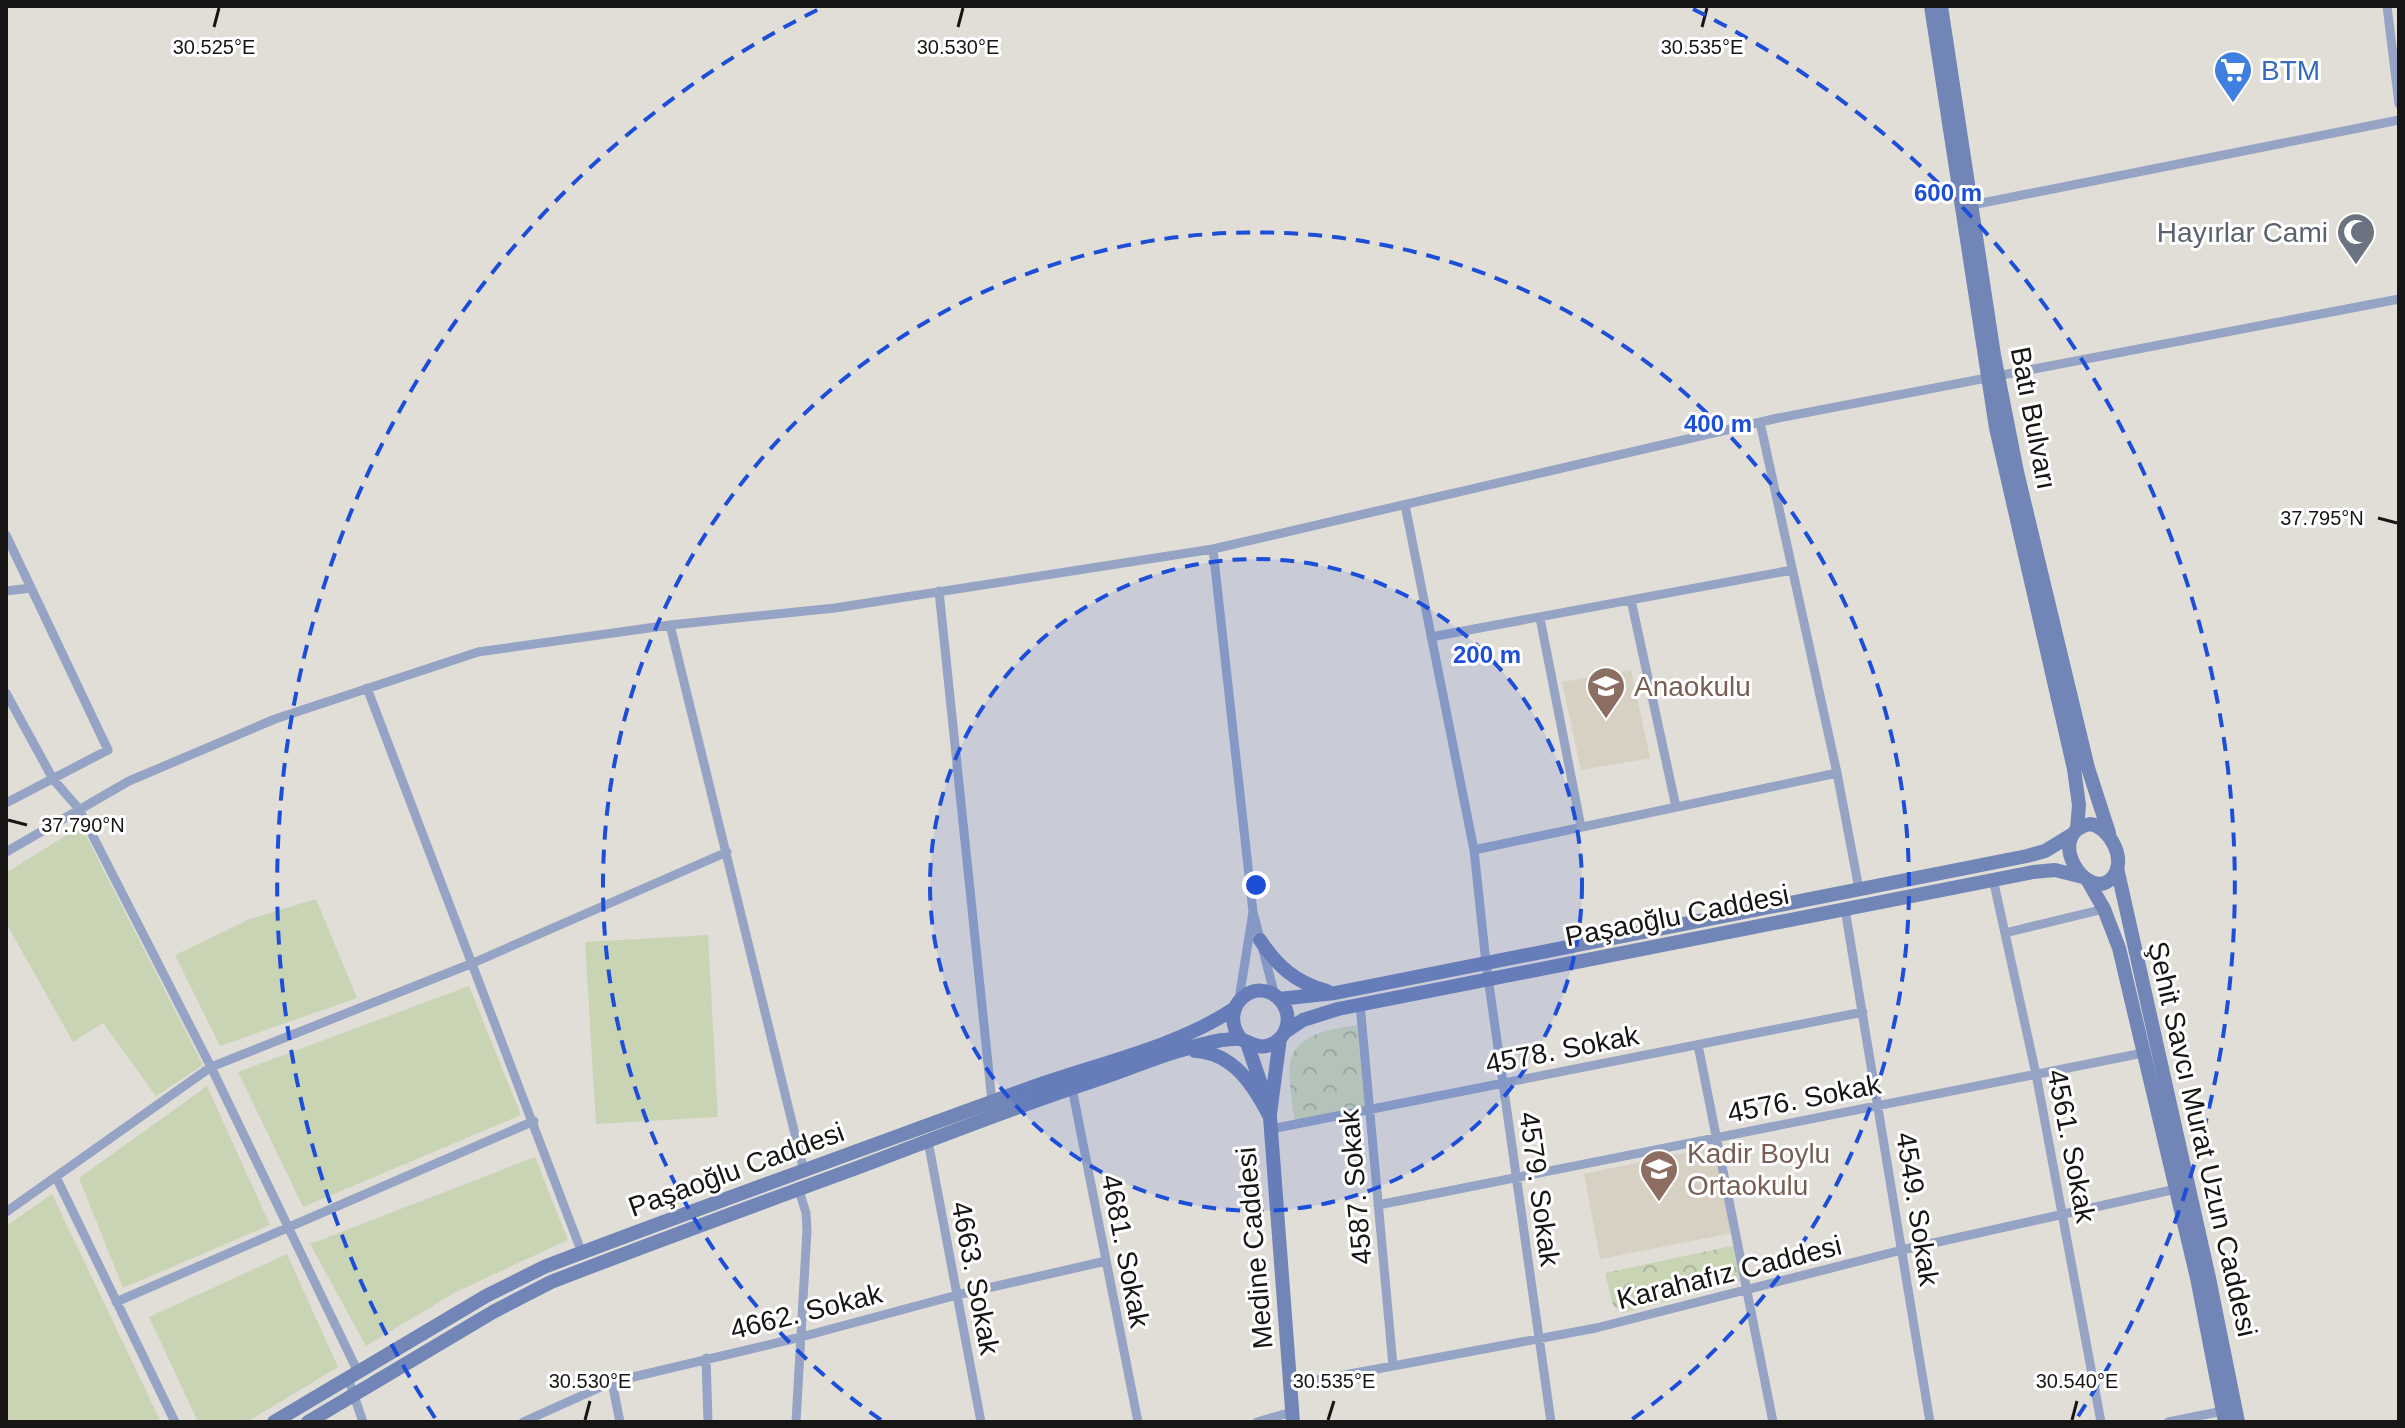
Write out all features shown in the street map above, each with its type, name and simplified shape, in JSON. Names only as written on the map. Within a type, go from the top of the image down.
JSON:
[{"type":"street","name":"Batı Bulvarı","points":[[1931,6],[2011,499],[2074,769],[2079,805],[2075,832]]},
{"type":"street","name":"Batı Bulvarı","points":[[1941,6],[1972,205],[1992,378],[2095,793],[2109,833]]},
{"type":"street","points":[[2387,6],[2399,104]]},
{"type":"street","points":[[1972,205],[2399,120]]},
{"type":"street","points":[[6,852],[129,781],[275,719],[478,652],[670,625],[835,608],[1213,549],[1760,422],[2399,299]]},
{"type":"street","points":[[1760,422],[1837,773],[1859,889]]},
{"type":"street","name":"4579. Sokak","points":[[1405,505],[1474,850],[1488,979],[1551,1422]]},
{"type":"street","points":[[6,535],[108,750],[6,803]]},
{"type":"street","points":[[1213,549],[1253,912],[1277,997],[1287,1011],[1288,1020],[1282,1035],[1268,1046],[1258,1047],[1244,1041],[1232,1023],[1253,912]]},
{"type":"street","points":[[1431,637],[1792,570]]},
{"type":"street","points":[[6,591],[31,588]]},
{"type":"street","points":[[939,591],[992,1102]]},
{"type":"street","points":[[1631,600],[1676,807]]},
{"type":"street","points":[[1540,618],[1581,827]]},
{"type":"street","points":[[670,625],[727,852],[806,1213],[796,1422]]},
{"type":"street","points":[[367,688],[582,1253]]},
{"type":"street","points":[[6,693],[53,779],[79,809],[211,1067],[353,1375],[353,1395],[363,1422]]},
{"type":"street","points":[[1474,850],[1837,773]]},
{"type":"street","points":[[2090,824],[2109,833],[2116,852],[2117,868],[2106,883],[2093,884],[2085,879],[2070,853],[2075,832],[2090,824]]},
{"type":"street","name":"Paşaoğlu Caddesi","points":[[1277,997],[1335,993],[2037,854],[2075,832]]},
{"type":"street","points":[[6,1212],[211,1067],[473,963],[727,852]]},
{"type":"street","name":"Şehit Savcı Murat Uzun Caddesi","points":[[2117,868],[2238,1422]]},
{"type":"street","name":"Paşaoğlu Caddesi","points":[[1282,1035],[1303,1020],[1360,1004],[1993,879],[2044,870],[2064,871],[2085,879]]},
{"type":"street","name":"4561. Sokak","points":[[1993,879],[2064,1214],[2101,1422]]},
{"type":"street","name":"Şehit Savcı Murat Uzun Caddesi","points":[[2085,879],[2104,909],[2119,948],[2176,1189],[2224,1416]]},
{"type":"street","name":"4549. Sokak","points":[[1845,909],[1930,1422]]},
{"type":"street","points":[[2005,933],[2104,909]]},
{"type":"street","points":[[1260,940],[1292,977],[1335,993]]},
{"type":"street","points":[[1236,1005],[1251,993],[1260,991],[1277,997]]},
{"type":"street","name":"4587. Sokak","points":[[1360,1004],[1393,1366]]},
{"type":"street","name":"Paşaoğlu Caddesi","points":[[308,1422],[521,1296],[799,1178],[992,1102],[1183,1036],[1212,1023],[1236,1005]]},
{"type":"street","name":"4578. Sokak","points":[[1270,1123],[1370,1109],[1863,1012]]},
{"type":"street","name":"Medine Caddesi","points":[[1270,1123],[1282,1035]]},
{"type":"street","name":"Paşaoğlu Caddesi","points":[[274,1422],[513,1281],[582,1253],[799,1178],[928,1141],[1186,1050],[1214,1042],[1244,1041]]},
{"type":"street","name":"Medine Caddesi","points":[[1244,1041],[1258,1072],[1270,1123],[1292,1417]]},
{"type":"street","points":[[1698,1045],[1773,1422]]},
{"type":"street","points":[[1186,1050],[1212,1053],[1227,1060],[1253,1087],[1270,1123]]},
{"type":"street","name":"4576. Sokak","points":[[1378,1205],[2143,1053]]},
{"type":"street","name":"4681. Sokak","points":[[1072,1088],[1138,1422]]},
{"type":"street","points":[[116,1302],[534,1121]]},
{"type":"street","name":"4663. Sokak","points":[[928,1141],[981,1422]]},
{"type":"street","points":[[56,1177],[175,1422]]},
{"type":"street","name":"Karahafız Caddesi","points":[[1291,1385],[1596,1328],[1902,1250],[2176,1189]]},
{"type":"street","name":"4662. Sokak","points":[[524,1422],[612,1382],[801,1337],[957,1295],[1106,1261]]},
{"type":"street","points":[[706,1358],[708,1422]]},
{"type":"street","points":[[612,1382],[620,1422]]},
{"type":"street","points":[[2168,1422],[2224,1416]]},
{"type":"street","points":[[1257,1422],[1292,1417]]},
{"type":"shaded area","name":"Anaokulu","points":[[1631,670],[1650,758],[1581,770],[1562,682]]},
{"type":"shaded area","name":"Kadir Boylu Ortaokulu","points":[[1711,1147],[1720,1153],[1733,1233],[1600,1259],[1584,1174]]},
{"type":"green space","points":[[81,826],[203,1065],[156,1096],[103,1023],[73,1042],[6,923],[6,873]]},
{"type":"green space","points":[[316,899],[357,998],[220,1046],[175,955],[250,919]]},
{"type":"green space","points":[[708,935],[718,1117],[596,1124],[585,942]]},
{"type":"green space","points":[[469,986],[521,1115],[303,1207],[238,1072]]},
{"type":"green space","points":[[1357,1025],[1365,1108],[1295,1123],[1290,1081],[1294,1053],[1301,1043],[1314,1035]]},
{"type":"green space","points":[[207,1086],[270,1225],[123,1288],[79,1178]]},
{"type":"green space","points":[[535,1157],[568,1240],[456,1292],[366,1346],[310,1244]]},
{"type":"green space","points":[[52,1194],[161,1422],[6,1422],[6,1226]]},
{"type":"green space","points":[[1736,1245],[1747,1279],[1623,1313],[1613,1305],[1605,1273]]},
{"type":"green space","points":[[287,1254],[338,1367],[247,1422],[198,1422],[149,1317]]},
{"type":"place","name":"BTM","points":[[2233,104]]},
{"type":"place","name":"Hayırlar Cami","points":[[2356,266]]},
{"type":"place","name":"Anaokulu","points":[[1606,720]]},
{"type":"place","name":"Kadir Boylu Ortaokulu","points":[[1659,1203]]}]
